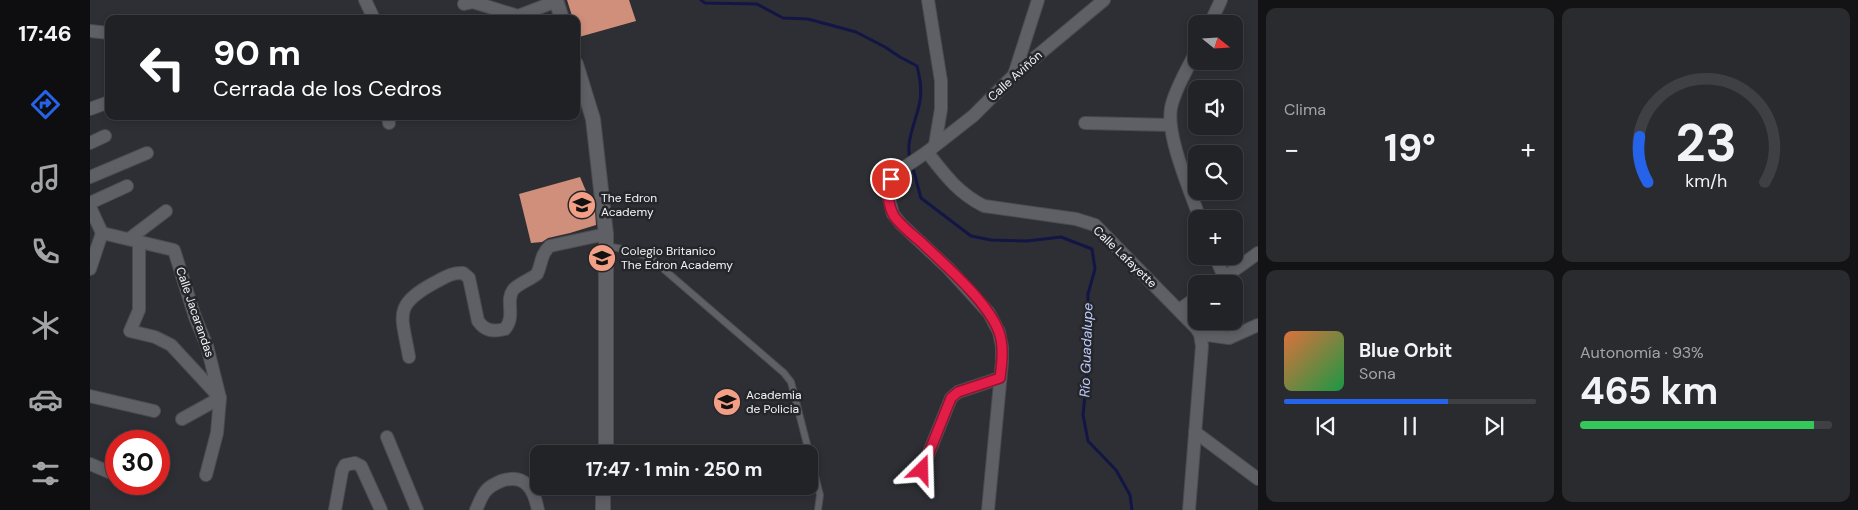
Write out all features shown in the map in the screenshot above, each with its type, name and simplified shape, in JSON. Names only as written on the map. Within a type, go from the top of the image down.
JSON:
[{"type":"main road","points":[[557,1],[561,15]]},
{"type":"main road","points":[[580,77],[593,119],[606,240],[606,445]]},
{"type":"main road","points":[[603,510],[604,495]]},
{"type":"street","points":[[365,0],[372,15]]},
{"type":"street","points":[[928,0],[941,81],[941,110],[929,150]]},
{"type":"street","points":[[1014,75],[1038,0]]},
{"type":"street","name":"Calle Aviñón","points":[[1000,378],[1002,347],[999,332],[989,313],[948,268],[901,224],[893,214],[888,189],[891,179],[896,174],[973,116],[1014,75],[1104,0]]},
{"type":"street","points":[[1214,15],[1221,0]]},
{"type":"street","points":[[521,15],[557,1]]},
{"type":"street","points":[[464,4],[473,2],[515,15]]},
{"type":"street","points":[[90,31],[105,33]]},
{"type":"street","points":[[1188,69],[1171,107],[1170,125],[1197,210]]},
{"type":"street","points":[[90,109],[105,103]]},
{"type":"street","points":[[1085,123],[1170,125]]},
{"type":"street","points":[[90,143],[104,136]]},
{"type":"street","name":"Calle Lafayette","points":[[929,150],[955,187],[970,200],[984,206],[1076,219],[1095,225],[1179,310],[1200,334]]},
{"type":"street","points":[[90,177],[147,153]]},
{"type":"street","points":[[90,203],[126,186]]},
{"type":"street","points":[[90,207],[102,233],[90,269]]},
{"type":"street","points":[[166,211],[134,240],[139,310],[130,331],[155,337],[171,345],[220,398],[182,418]]},
{"type":"street","name":"Calle Jacarandas","points":[[102,233],[174,250],[195,317],[207,346],[220,398],[217,433],[206,475]]},
{"type":"street","points":[[409,357],[402,313],[406,303],[415,294],[451,275],[463,273],[469,278],[478,321],[482,326],[492,331],[505,329],[511,317],[510,296],[513,291],[537,274],[545,251],[550,246],[606,240]]},
{"type":"street","points":[[1226,275],[1258,253]]},
{"type":"street","points":[[1179,310],[1188,304]]},
{"type":"street","points":[[1188,510],[1202,346],[1200,334],[1229,338],[1258,325]]},
{"type":"street","points":[[922,470],[951,398],[958,392],[1000,378],[988,510]]},
{"type":"street","points":[[90,396],[154,411]]},
{"type":"street","points":[[1194,432],[1258,479]]},
{"type":"street","points":[[387,437],[416,510]]},
{"type":"street","points":[[335,510],[342,471],[346,464],[355,463],[361,466],[381,510]]},
{"type":"street","points":[[90,464],[105,470]]},
{"type":"street","points":[[476,510],[485,491],[493,484],[511,478],[521,480],[533,492],[538,510]]},
{"type":"lane","points":[[606,240],[644,254],[653,260],[784,373],[791,382],[820,495],[818,510]]},
{"type":"building","points":[[567,0],[629,0],[636,21],[580,37],[580,15],[572,15]]},
{"type":"building","points":[[580,177],[595,212],[596,225],[548,238],[542,242],[531,243],[519,194]]},
{"type":"waterway","name":"Río Guadalupe","points":[[701,0],[705,3],[757,4],[783,18],[808,19],[856,32],[917,66],[921,96],[910,137],[910,159]]},
{"type":"waterway","name":"Río Guadalupe","points":[[912,165],[921,198],[971,236],[991,240],[1027,241],[1061,237],[1092,249],[1095,269],[1088,294],[1088,365],[1083,415],[1088,441],[1116,470],[1130,495],[1132,510]]},
{"type":"place","name":"The Edron Academy","points":[[582,205]]},
{"type":"place","name":"Colegio Britanico The Edron Academy","points":[[602,258]]},
{"type":"place","name":"Academia de Policia","points":[[727,402]]},
{"type":"route","points":[[891,179],[888,195],[893,214],[980,301],[999,332],[1002,347],[1000,378],[958,392],[951,398],[922,470]]}]
